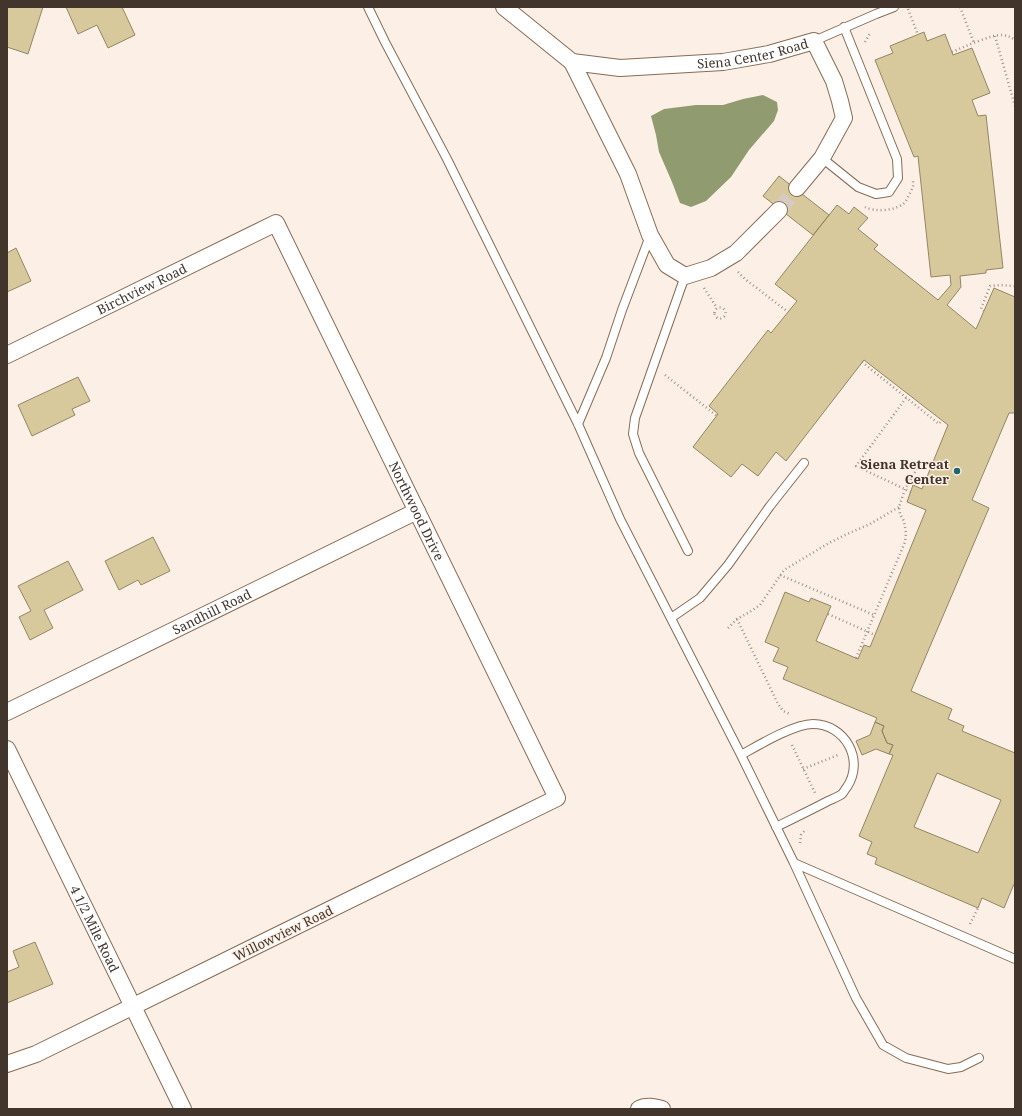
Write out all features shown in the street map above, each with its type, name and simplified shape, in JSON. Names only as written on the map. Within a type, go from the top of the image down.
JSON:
[{"type":"street","points":[[504,7],[572,62],[628,174],[650,235],[667,265],[685,276],[711,268],[736,253],[779,210]]},
{"type":"street","name":"Siena Center Road","points":[[572,62],[620,68],[722,62],[769,54],[814,41],[834,81],[844,118],[822,158],[797,188]]},
{"type":"street","name":"Birchview Road","points":[[7,355],[276,224]]},
{"type":"street","name":"Northwood Drive","points":[[276,224],[557,798]]},
{"type":"street","name":"Sandhill Road","points":[[7,712],[417,511]]},
{"type":"street","name":"4 1/2 Mile Road","points":[[7,749],[183,1109]]},
{"type":"street","name":"Willowview Road","points":[[7,1064],[36,1054],[557,798]]},
{"type":"street","points":[[639,1109],[644,1107],[656,1107],[662,1109]]},
{"type":"lane","points":[[368,7],[447,159],[578,424],[620,519],[741,755],[794,863],[856,998],[884,1045],[906,1058],[948,1070],[962,1067],[979,1058]]},
{"type":"lane","points":[[814,41],[894,7]]},
{"type":"lane","points":[[822,158],[858,187],[876,194],[889,192],[898,178],[897,159],[844,27]]},
{"type":"lane","points":[[578,424],[606,358],[650,235]]},
{"type":"lane","points":[[685,276],[635,418],[633,434],[639,453],[688,551]]},
{"type":"lane","points":[[671,618],[700,598],[728,565],[770,506],[804,463]]},
{"type":"lane","points":[[741,755],[796,727],[813,724],[829,726],[842,734],[851,749],[855,764],[852,780],[842,794],[776,827]]},
{"type":"lane","points":[[794,863],[1015,959]]},
{"type":"path","points":[[908,7],[918,34]]},
{"type":"path","points":[[960,7],[974,43]]},
{"type":"path","points":[[952,52],[995,36],[1003,35],[1011,37],[1015,40]]},
{"type":"path","points":[[995,36],[1015,106]]},
{"type":"path","points":[[736,270],[745,279],[788,312]]},
{"type":"path","points":[[703,286],[717,308],[715,311],[716,316],[720,318],[724,317],[725,310],[722,307],[717,308]]},
{"type":"path","points":[[984,311],[981,310],[990,286],[1015,286]]},
{"type":"path","points":[[862,362],[939,424],[942,420]]},
{"type":"path","points":[[662,381],[664,375],[717,416]]},
{"type":"path","points":[[906,398],[856,466],[911,492]]},
{"type":"path","points":[[856,658],[905,542],[906,533],[904,521],[900,514],[899,508],[905,489],[921,462],[931,466]]},
{"type":"path","points":[[728,628],[737,619],[760,605],[784,570],[829,543],[870,524],[899,508]]},
{"type":"path","points":[[780,575],[874,615]]},
{"type":"path","points":[[828,614],[875,635]]},
{"type":"path","points":[[737,619],[778,704],[783,711],[789,714],[796,714]]},
{"type":"path","points":[[785,732],[821,805]]},
{"type":"path","points":[[803,769],[851,749]]},
{"type":"path","points":[[801,848],[801,835],[807,828]]},
{"type":"shaded area","points":[[763,95],[777,102],[778,110],[774,121],[749,150],[731,177],[706,201],[691,207],[680,203],[659,152],[651,116],[664,109],[696,105],[723,105]]},
{"type":"building","points":[[7,7],[43,7],[28,54],[7,47]]},
{"type":"building","points":[[66,7],[122,7],[135,35],[108,48],[97,25],[78,34]]},
{"type":"building","name":"Siena Retreat Center","points":[[924,32],[927,41],[945,34],[953,55],[972,48],[990,93],[972,100],[978,116],[986,115],[1003,268],[986,270],[986,273],[960,276],[961,287],[947,305],[976,329],[994,288],[1015,297],[1015,413],[1009,413],[972,500],[989,508],[911,691],[952,709],[948,719],[964,726],[962,731],[1015,753],[1015,884],[1004,908],[982,898],[978,908],[875,864],[877,858],[867,854],[872,842],[859,836],[893,755],[889,754],[893,745],[887,743],[882,731],[884,726],[875,722],[877,718],[783,679],[788,667],[773,661],[779,648],[765,642],[785,592],[809,602],[811,598],[831,606],[816,641],[858,659],[864,645],[870,647],[926,510],[907,502],[913,485],[922,489],[948,425],[864,360],[786,461],[776,452],[758,476],[742,464],[731,477],[693,447],[718,414],[709,406],[768,330],[771,333],[797,301],[775,284],[837,205],[849,214],[854,207],[868,218],[858,229],[878,245],[874,249],[938,300],[951,285],[950,275],[931,277],[918,156],[914,157],[875,60],[893,53],[890,46]],"holes":[[[937,773],[1001,800],[978,853],[914,827]]]},
{"type":"building","points":[[779,176],[829,215],[813,235],[763,196]]},
{"type":"building","points":[[16,248],[31,281],[7,292],[7,253]]},
{"type":"building","points":[[78,377],[90,401],[72,409],[75,415],[32,436],[18,405]]},
{"type":"building","points":[[153,537],[170,571],[141,585],[138,580],[119,590],[105,561]]},
{"type":"building","points":[[68,561],[83,590],[44,610],[53,628],[30,640],[19,617],[31,611],[18,586]]},
{"type":"building","points":[[875,722],[884,726],[882,731],[887,743],[893,745],[889,754],[876,749],[862,755],[856,741],[870,735]]},
{"type":"building","points":[[35,942],[53,984],[7,1003],[7,972],[19,967],[13,951]]},
{"type":"tunnel","points":[[779,210],[797,188]]},
{"type":"place","name":"Siena Retreat Center","points":[[957,471]]}]
